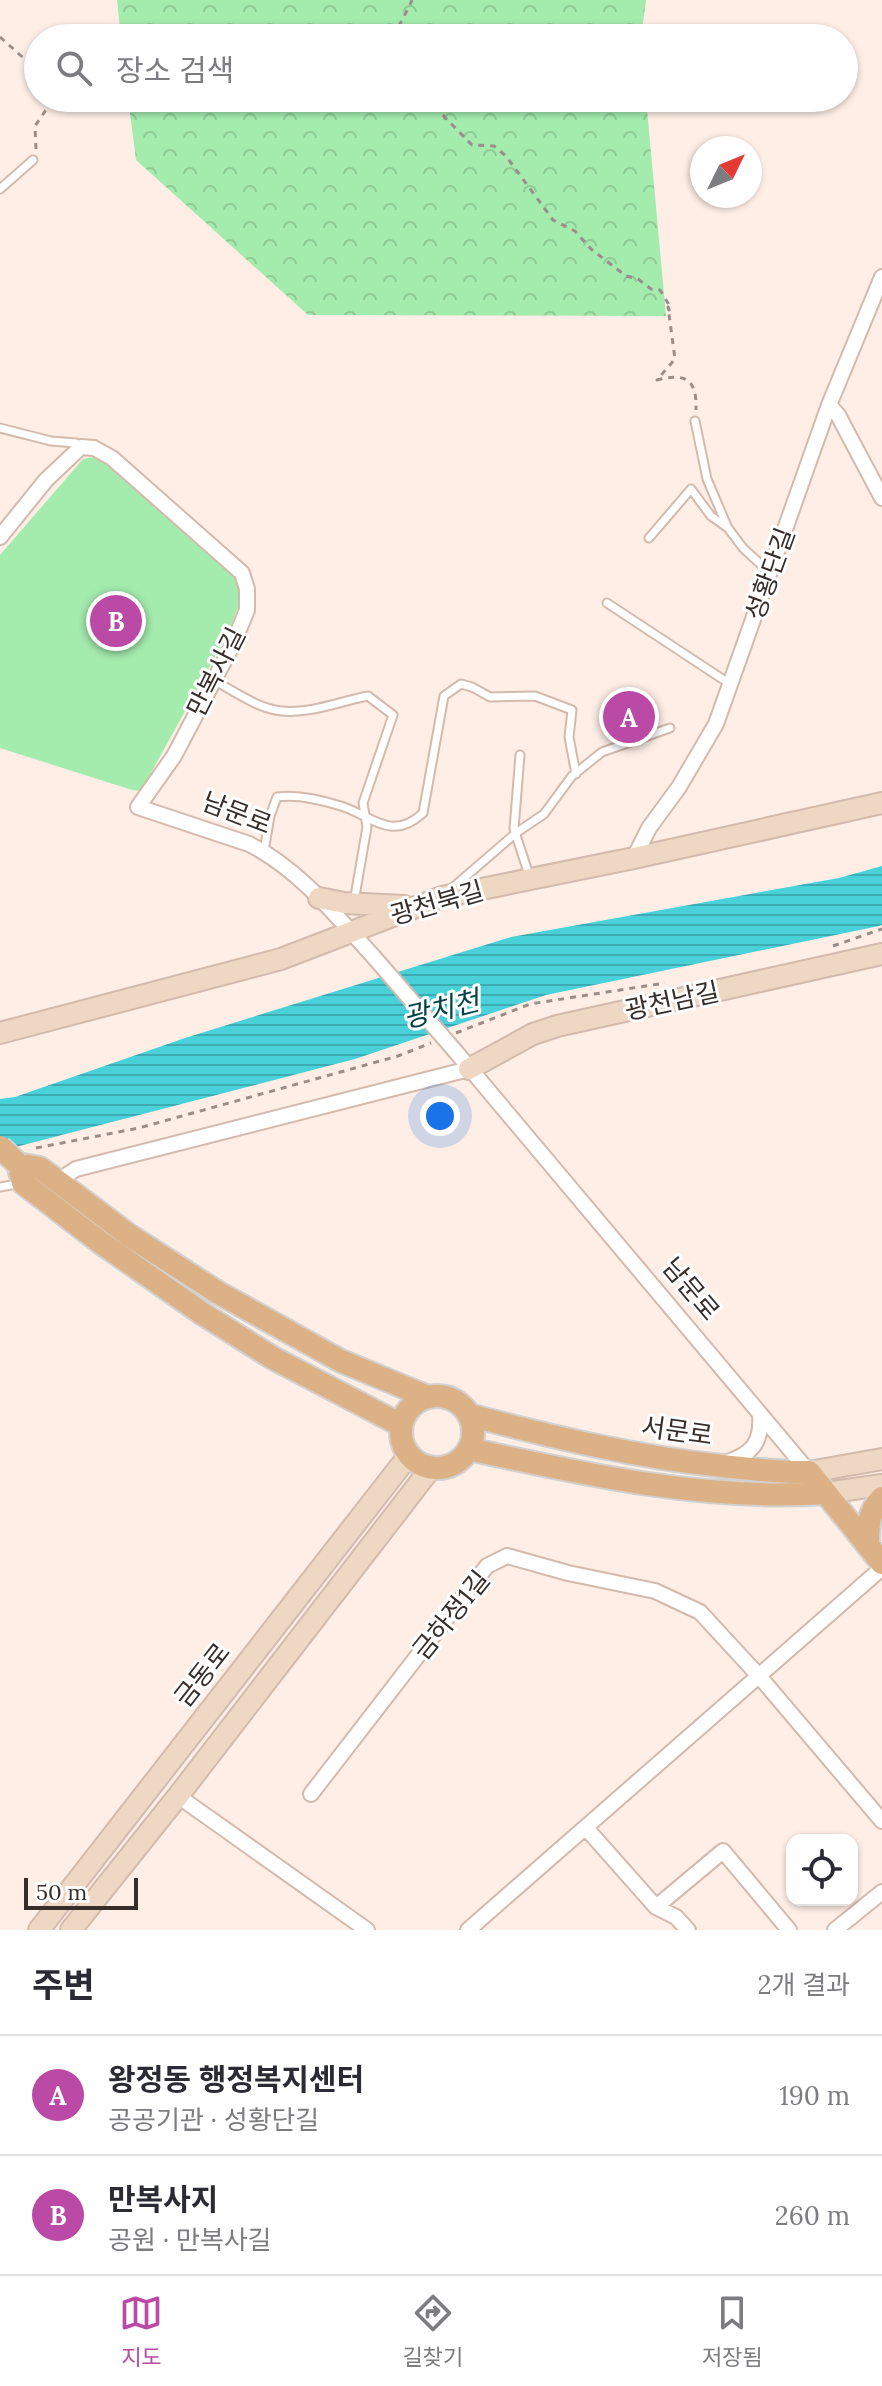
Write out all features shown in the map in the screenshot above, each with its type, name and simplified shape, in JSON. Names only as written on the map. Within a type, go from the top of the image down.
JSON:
[{"type":"main road","points":[[0,1147],[20,1174],[100,1242],[203,1314],[273,1358],[401,1425]]},
{"type":"main road","points":[[20,1174],[40,1168],[130,1236],[217,1292],[341,1361],[428,1397],[440,1396],[462,1405],[473,1426],[469,1449],[452,1465],[431,1468],[418,1463],[403,1444],[401,1425],[408,1410],[428,1397]]},
{"type":"main road","points":[[203,1314],[217,1292]]},
{"type":"main road","name":"서문로","points":[[469,1415],[577,1444],[670,1461],[809,1472]]},
{"type":"main road","points":[[469,1449],[567,1471],[663,1486],[739,1494],[826,1493]]},
{"type":"main road","name":"남문로","points":[[809,1472],[882,1565]]},
{"type":"main road","points":[[868,1544],[868,1521],[882,1498]]},
{"type":"street","name":"성황단길","points":[[634,858],[649,828],[679,787],[716,724],[829,405],[882,277]]},
{"type":"street","points":[[829,405],[838,415],[882,498]]},
{"type":"street","points":[[0,537],[46,480],[88,447]]},
{"type":"street","name":"만복사길","points":[[88,447],[112,458],[242,573],[247,589],[247,610],[233,644],[174,756],[138,807]]},
{"type":"street","name":"광천북길","points":[[0,1033],[281,959],[442,897],[882,803]]},
{"type":"street","name":"남문로","points":[[138,807],[264,851],[301,880],[373,956],[456,1052],[809,1472]]},
{"type":"street","points":[[319,898],[354,904],[412,906]]},
{"type":"street","name":"광천남길","points":[[469,1069],[533,1034],[557,1026],[882,954]]},
{"type":"street","points":[[56,1182],[76,1169],[469,1069]]},
{"type":"street","points":[[718,1465],[739,1458],[751,1449],[760,1438],[760,1414]]},
{"type":"street","name":"금동로","points":[[39,1930],[409,1455]]},
{"type":"street","name":"서문로","points":[[809,1472],[882,1459]]},
{"type":"street","points":[[71,1930],[431,1468]]},
{"type":"street","points":[[826,1493],[882,1485]]},
{"type":"street","name":"금하정1길","points":[[311,1794],[487,1566],[507,1556],[568,1573],[655,1591],[700,1612],[759,1676],[882,1821]]},
{"type":"street","points":[[468,1930],[882,1565]]},
{"type":"street","points":[[178,1796],[367,1930]]},
{"type":"street","points":[[586,1828],[656,1907],[676,1917],[688,1930]]},
{"type":"street","points":[[656,1907],[723,1851],[789,1930]]},
{"type":"street","points":[[835,1930],[882,1892]]},
{"type":"lane","points":[[0,189],[33,160]]},
{"type":"lane","points":[[695,421],[707,479],[728,528],[743,548],[771,574]]},
{"type":"lane","points":[[0,428],[88,447]]},
{"type":"lane","points":[[649,538],[691,489],[711,516],[728,528]]},
{"type":"lane","points":[[607,603],[730,684]]},
{"type":"lane","points":[[213,679],[278,711],[298,711],[368,696],[393,715],[363,803],[367,827],[354,904]]},
{"type":"lane","points":[[264,851],[277,797],[289,795],[342,806],[377,824],[398,827],[414,821],[423,813],[444,696],[461,684],[490,697],[535,696],[572,710],[569,737],[576,774]]},
{"type":"lane","points":[[442,897],[516,833],[544,814],[576,774],[602,752],[670,728]]},
{"type":"lane","points":[[520,755],[516,833],[531,880]]},
{"type":"lane","points":[[0,1187],[20,1174]]},
{"type":"path","points":[[400,24],[412,0]]},
{"type":"path","points":[[0,37],[24,58]]},
{"type":"path","points":[[33,160],[36,151],[35,126],[44,112]]},
{"type":"path","points":[[440,112],[472,145],[494,146],[506,156],[553,220],[575,231],[591,249],[626,276],[638,279],[651,289],[660,290],[671,308],[669,310],[668,307],[668,315],[675,359],[657,380],[676,376],[692,384],[696,393],[695,421]]},
{"type":"green space","points":[[117,0],[646,0],[643,24],[120,24]]},
{"type":"green space","points":[[130,112],[647,112],[666,316],[308,315],[136,160]]},
{"type":"green space","points":[[98,456],[114,466],[235,576],[240,591],[238,607],[227,635],[141,791],[0,748],[0,555],[83,459]]},
{"type":"water","name":"광치천","points":[[882,866],[882,925],[879,926],[546,995],[355,1059],[0,1151],[0,1099],[15,1097],[185,1038],[511,937],[839,878]]},
{"type":"place","name":"만복사지","points":[[116,621]]},
{"type":"place","name":"왕정동 행정복지센터","points":[[629,717]]}]
